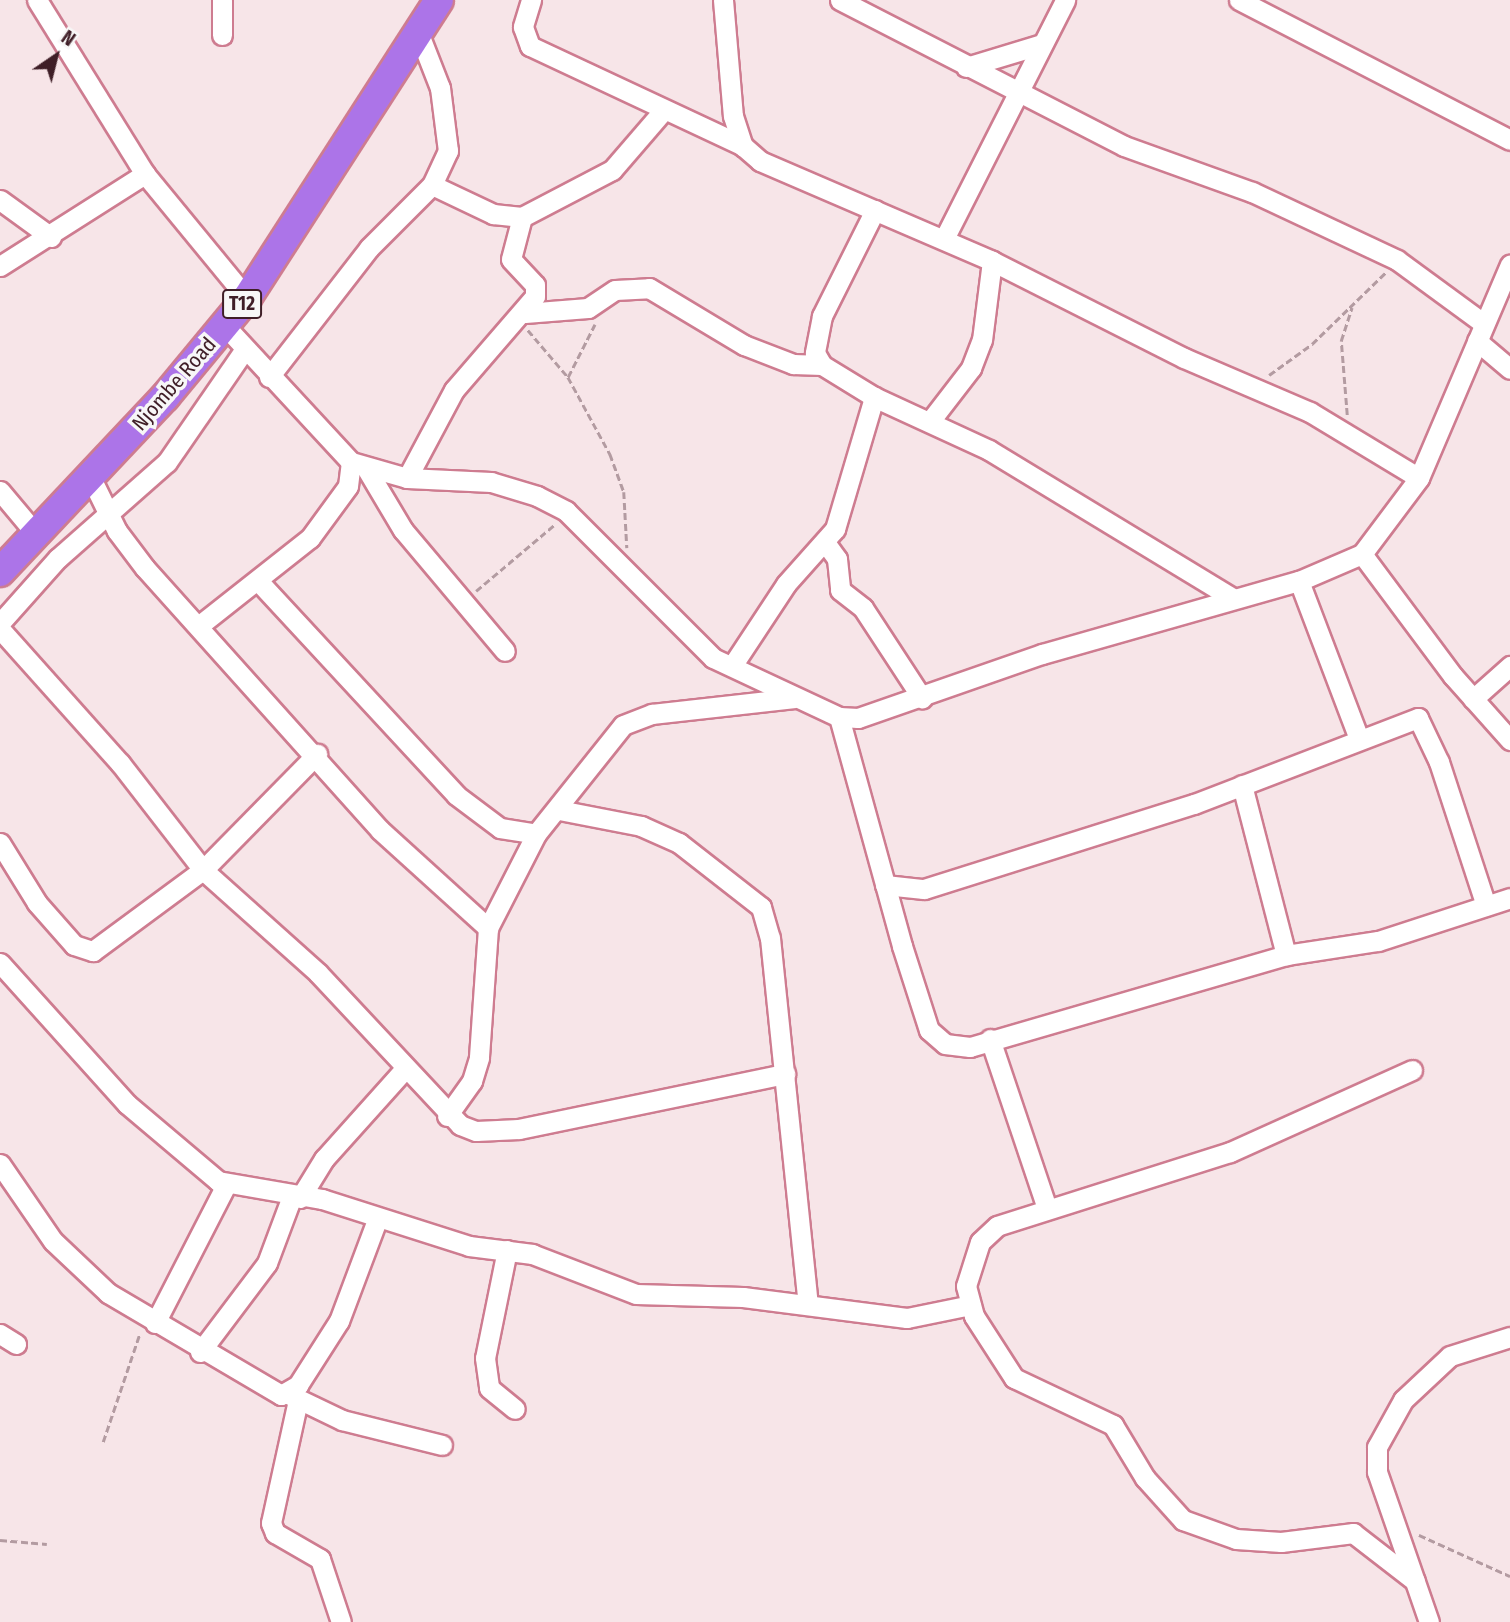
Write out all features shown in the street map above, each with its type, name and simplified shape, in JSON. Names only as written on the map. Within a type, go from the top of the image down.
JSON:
[{"type":"highway","name":"Njombe Road","points":[[0,572],[90,476],[247,298],[439,0]]},
{"type":"street","points":[[37,0],[145,174],[247,298]]},
{"type":"street","points":[[222,0],[222,35]]},
{"type":"street","points":[[531,0],[523,27],[530,47],[663,113],[743,146],[760,162],[944,239],[1252,387],[1352,436],[1419,478]]},
{"type":"street","points":[[723,0],[733,116],[743,146]]},
{"type":"street","points":[[841,0],[1019,95],[1397,260],[1480,332],[1510,369]]},
{"type":"street","points":[[944,239],[1065,0]]},
{"type":"street","points":[[1239,0],[1510,140]]},
{"type":"street","points":[[269,377],[369,248],[432,184],[448,151],[447,121],[419,34]]},
{"type":"street","points":[[966,67],[1042,44]]},
{"type":"street","points":[[432,184],[494,214],[522,217],[612,170],[663,113]]},
{"type":"street","points":[[0,266],[51,237],[145,174]]},
{"type":"street","points":[[0,201],[51,237]]},
{"type":"street","points":[[875,210],[822,316],[815,353],[822,365],[874,397],[931,420],[1231,597]]},
{"type":"street","points":[[407,478],[453,390],[523,317],[535,285],[511,253],[522,217]]},
{"type":"street","points":[[931,420],[978,349],[992,261]]},
{"type":"street","points":[[358,465],[407,478],[491,482],[566,511],[693,643],[794,698],[839,717],[874,716],[1231,597],[1299,581],[1362,554],[1419,478],[1510,265]]},
{"type":"street","points":[[523,317],[598,303],[615,290],[649,288],[744,345],[793,364],[822,365]]},
{"type":"street","points":[[225,326],[269,377],[358,465],[403,530],[462,606],[505,651]]},
{"type":"street","points":[[0,622],[58,558],[109,516],[167,462],[245,349]]},
{"type":"street","points":[[732,666],[786,584],[827,545],[874,397]]},
{"type":"street","points":[[201,624],[260,583],[335,506],[358,465]]},
{"type":"street","points":[[90,476],[109,516],[145,568],[201,624],[245,681],[317,754],[380,830],[488,928]]},
{"type":"street","points":[[0,491],[36,534]]},
{"type":"street","points":[[827,545],[837,559],[841,590],[863,608],[922,698]]},
{"type":"street","points":[[1362,554],[1473,699],[1510,740]]},
{"type":"street","points":[[1299,581],[1359,739]]},
{"type":"street","points":[[260,583],[456,795],[500,828],[536,834]]},
{"type":"street","points":[[0,629],[120,763],[203,870],[318,973],[403,1071],[447,1116],[477,1132],[519,1129],[785,1074]]},
{"type":"street","points":[[1473,699],[1510,666]]},
{"type":"street","points":[[447,1116],[472,1081],[478,1058],[488,928],[536,834],[559,810],[623,725],[637,718],[794,698]]},
{"type":"street","points":[[839,717],[885,885],[929,1030],[945,1044],[970,1047],[1286,955],[1378,941],[1510,898]]},
{"type":"street","points":[[885,885],[924,888],[1241,785],[1418,718],[1439,762],[1486,906]]},
{"type":"street","points":[[0,843],[37,903],[85,950],[106,944],[203,870],[317,754]]},
{"type":"street","points":[[1241,785],[1286,955]]},
{"type":"street","points":[[559,810],[641,826],[679,843],[754,897],[771,938],[808,1303]]},
{"type":"street","points":[[0,963],[127,1104],[203,1172],[227,1182],[296,1197],[322,1199],[377,1220],[469,1246],[507,1250],[636,1294],[808,1303],[907,1318],[971,1305]]},
{"type":"street","points":[[990,1039],[1047,1208]]},
{"type":"street","points":[[1412,1070],[1230,1152],[997,1226],[980,1242],[969,1265],[971,1305],[1014,1378],[1112,1425],[1145,1478],[1183,1520],[1236,1539],[1281,1542],[1353,1533],[1415,1581]]},
{"type":"street","points":[[200,1352],[267,1263],[296,1197],[324,1159],[403,1071]]},
{"type":"street","points":[[0,1164],[53,1241],[108,1293],[200,1352],[342,1420],[442,1445]]},
{"type":"street","points":[[150,1320],[227,1182]]},
{"type":"street","points":[[341,1622],[320,1559],[275,1533],[271,1523],[294,1398],[349,1301],[377,1220]]},
{"type":"street","points":[[507,1250],[485,1358],[489,1388],[515,1409]]},
{"type":"street","points":[[1429,1622],[1375,1458],[1392,1417],[1450,1356],[1510,1337]]},
{"type":"path","points":[[1252,387],[1353,305],[1397,260]]},
{"type":"path","points":[[568,377],[592,332],[598,303]]},
{"type":"path","points":[[1352,436],[1342,341],[1353,305]]},
{"type":"path","points":[[523,317],[568,377],[624,492],[628,575]]},
{"type":"path","points":[[462,606],[566,511]]},
{"type":"path","points":[[103,1442],[150,1320]]},
{"type":"path","points":[[1397,1525],[1510,1576]]},
{"type":"path","points":[[0,1540],[47,1544]]}]
